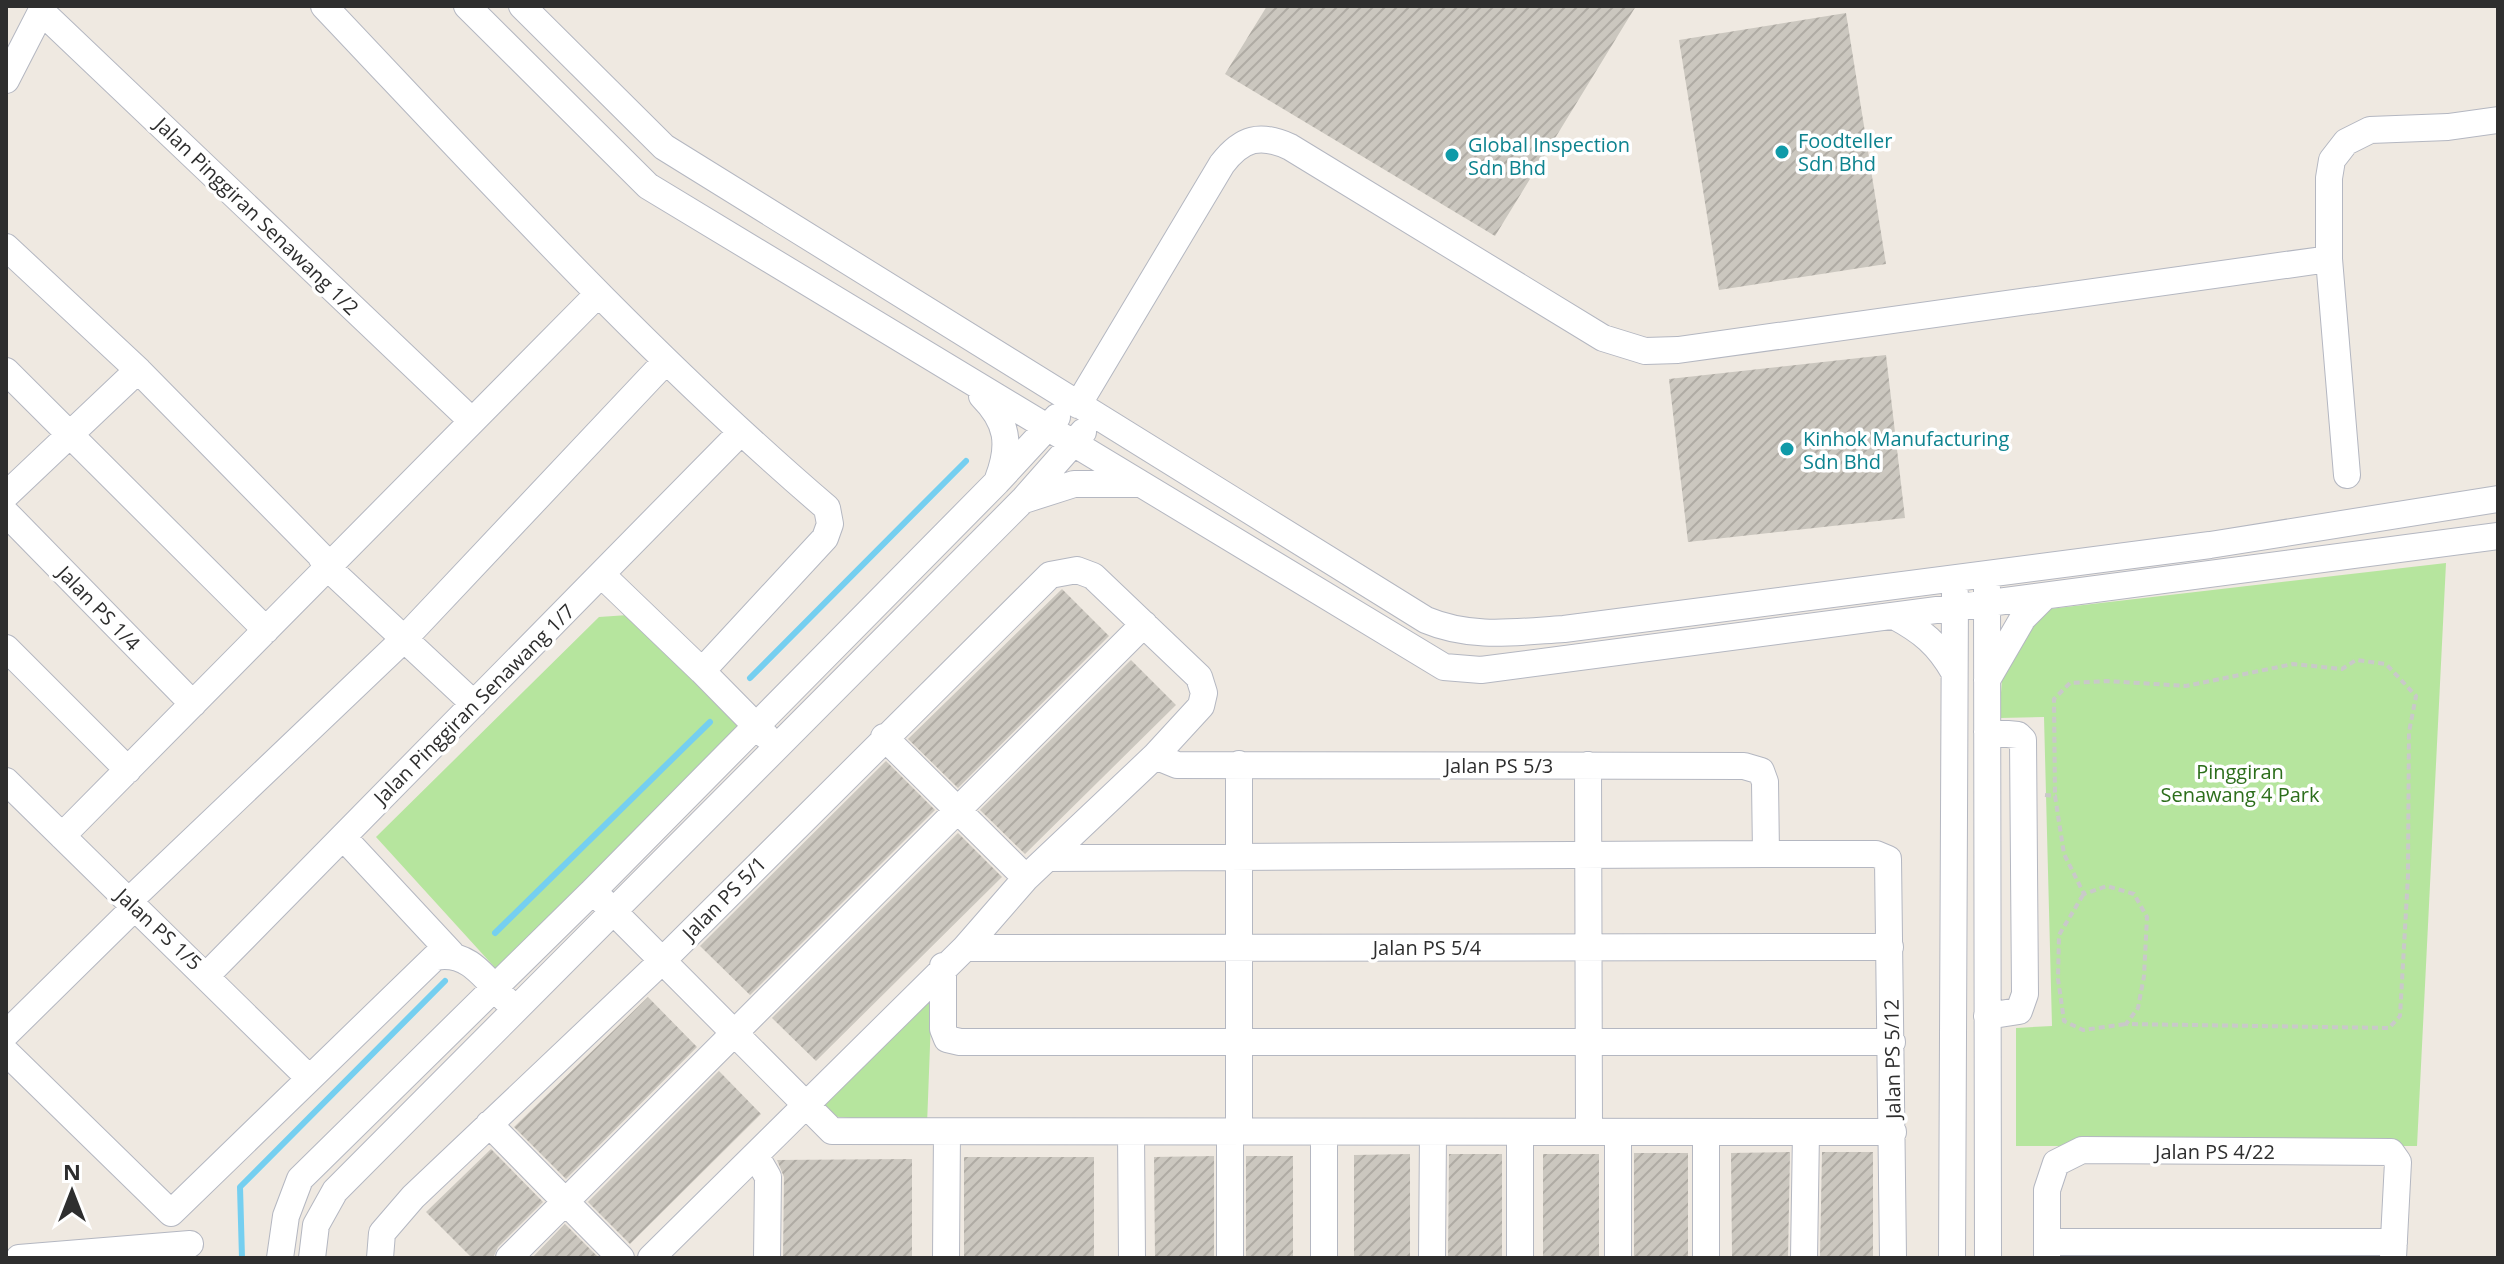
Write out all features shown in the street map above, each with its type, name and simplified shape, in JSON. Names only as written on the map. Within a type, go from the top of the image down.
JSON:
[{"type":"street","points":[[324,6],[598,294],[740,433],[827,508],[830,524],[825,538],[702,671]]},
{"type":"street","points":[[467,6],[648,186],[1444,667],[1481,670],[1987,606],[2498,536]]},
{"type":"street","points":[[522,6],[664,147],[1426,620],[1446,628],[1483,635],[1564,629],[2210,545],[2498,499]]},
{"type":"street","points":[[6,80],[43,8]]},
{"type":"street","name":"Jalan Pinggiran Senawang 1/2","points":[[43,8],[472,421]]},
{"type":"street","points":[[2347,475],[2329,259],[2329,178],[2332,160],[2346,142],[2370,130],[2448,127],[2498,120]]},
{"type":"street","points":[[312,1258],[316,1225],[335,1191],[518,1011],[1075,444],[1081,407],[1222,164],[1236,146],[1260,137],[1290,147],[1603,338],[1645,351],[1678,350],[2329,259]]},
{"type":"street","points":[[6,247],[138,370],[320,555],[326,566],[474,704]]},
{"type":"street","points":[[62,836],[598,294]]},
{"type":"street","points":[[6,1034],[132,904],[404,639],[666,361]]},
{"type":"street","points":[[6,495],[138,370]]},
{"type":"street","points":[[6,371],[266,630]]},
{"type":"street","points":[[964,378],[995,408],[1004,423],[1006,458],[997,482]]},
{"type":"street","points":[[280,1258],[286,1216],[300,1179],[593,891],[1048,428],[1081,407]]},
{"type":"street","name":"Jalan Pinggiran Senawang 1/7","points":[[207,975],[740,433]]},
{"type":"street","points":[[1023,500],[1074,484],[1142,484]]},
{"type":"street","name":"Jalan PS 1/4","points":[[6,513],[193,704]]},
{"type":"street","name":"Jalan PS 5/1","points":[[380,1258],[382,1233],[413,1197],[662,961],[1050,575],[1077,570],[1093,576],[1144,624]]},
{"type":"street","points":[[1987,573],[1988,1258]]},
{"type":"street","points":[[602,575],[778,748]]},
{"type":"street","points":[[1952,1258],[1955,576]]},
{"type":"street","points":[[1987,680],[2023,618],[2043,598]]},
{"type":"street","points":[[1894,616],[1924,632],[1941,649],[1954,672]]},
{"type":"street","points":[[509,1258],[736,1035],[956,809],[1144,624],[1199,677],[1204,693],[1201,706],[1155,756],[1026,878],[965,948],[943,966],[807,1107],[651,1258]]},
{"type":"street","points":[[6,648],[128,770]]},
{"type":"street","points":[[1987,732],[2018,735],[2023,740],[2023,1005],[2019,1011],[1987,1016]]},
{"type":"street","points":[[884,737],[1026,878]]},
{"type":"street","name":"Jalan PS 5/3","points":[[1155,756],[1177,765],[1744,766],[1761,771],[1765,782],[1766,854]]},
{"type":"street","points":[[1230,1258],[1239,1042],[1239,764]]},
{"type":"street","points":[[1588,765],[1589,1132]]},
{"type":"street","name":"Jalan PS 1/5","points":[[6,781],[309,1078]]},
{"type":"street","points":[[343,837],[451,953],[463,957],[518,1011]]},
{"type":"street","points":[[1048,858],[1766,854]]},
{"type":"street","name":"Jalan PS 5/12","points":[[1766,854],[1876,854],[1888,859],[1893,1258]]},
{"type":"street","points":[[593,891],[832,1131],[1893,1132]]},
{"type":"street","name":"Jalan PS 5/4","points":[[965,948],[1890,947]]},
{"type":"street","points":[[171,1213],[435,957],[451,953]]},
{"type":"street","points":[[943,966],[943,1029],[947,1039],[1892,1042]]},
{"type":"street","points":[[6,1052],[171,1213],[193,1251],[19,1258]]},
{"type":"street","points":[[489,1124],[621,1258]]},
{"type":"street","points":[[946,1258],[947,1132]]},
{"type":"street","points":[[1131,1132],[1132,1258]]},
{"type":"street","points":[[1324,1132],[1324,1258]]},
{"type":"street","points":[[1432,1258],[1433,1132]]},
{"type":"street","points":[[1520,1132],[1520,1258]]},
{"type":"street","points":[[1618,1132],[1618,1258]]},
{"type":"street","points":[[1706,1132],[1706,1258]]},
{"type":"street","points":[[1804,1258],[1806,1132]]},
{"type":"street","name":"Jalan PS 4/22","points":[[2047,1250],[2047,1190],[2056,1163],[2082,1150],[2391,1152],[2398,1162],[2393,1250]]},
{"type":"street","points":[[756,1156],[768,1177],[767,1258]]},
{"type":"street","points":[[680,1231],[680,1258]]},
{"type":"street","points":[[2047,1250],[2393,1250]]},
{"type":"path","points":[[2084,894],[2064,854],[2055,796],[2054,699],[2070,683],[2107,681],[2186,686],[2293,664],[2342,669],[2356,660],[2386,664],[2416,696],[2409,732],[2408,876],[2400,1016],[2389,1028],[2126,1024],[2083,1030],[2064,1021],[2058,979],[2059,935],[2084,894],[2107,886],[2134,894],[2147,917],[2138,1008],[2126,1024]]},
{"type":"path","points":[[2023,793],[2055,796]]},
{"type":"green space","name":"Pinggiran Senawang 4 Park","points":[[2446,563],[2417,1146],[2016,1146],[2016,1028],[2052,1026],[2044,717],[1999,718],[2002,680],[2033,621],[2049,609]]},
{"type":"green space","points":[[628,615],[743,725],[498,971],[376,837],[599,617]]},
{"type":"green space","points":[[932,993],[927,1125],[829,1116],[821,1106]]},
{"type":"building","name":"Global Inspection Sdn Bhd","points":[[1267,6],[1636,6],[1495,236],[1225,74]]},
{"type":"building","name":"Foodteller Sdn Bhd","points":[[1846,13],[1886,264],[1719,290],[1679,40]]},
{"type":"building","name":"Kinhok Manufacturing Sdn Bhd","points":[[1886,355],[1905,518],[1688,542],[1669,379]]},
{"type":"building","points":[[1062,589],[1109,636],[958,788],[908,739]]},
{"type":"building","points":[[1131,660],[1176,705],[1025,854],[980,810]]},
{"type":"building","points":[[886,761],[935,810],[750,995],[700,946]]},
{"type":"building","points":[[958,833],[1002,877],[816,1061],[772,1018]]},
{"type":"building","points":[[648,997],[697,1047],[566,1179],[514,1127]]},
{"type":"building","points":[[719,1071],[761,1114],[630,1244],[588,1202]]},
{"type":"building","points":[[491,1149],[543,1202],[498,1247],[493,1258],[472,1258],[426,1212]]},
{"type":"building","points":[[1790,1152],[1788,1258],[1732,1258],[1731,1153]]},
{"type":"building","points":[[1822,1152],[1873,1152],[1873,1258],[1820,1258]]},
{"type":"building","points":[[1634,1153],[1688,1153],[1688,1258],[1634,1258]]},
{"type":"building","points":[[1410,1154],[1410,1258],[1354,1258],[1354,1155]]},
{"type":"building","points":[[1449,1154],[1502,1154],[1502,1258],[1448,1258]]},
{"type":"building","points":[[1543,1154],[1599,1154],[1599,1258],[1543,1258]]},
{"type":"building","points":[[1214,1156],[1214,1258],[1155,1258],[1154,1157]]},
{"type":"building","points":[[1246,1156],[1293,1156],[1293,1258],[1246,1258]]},
{"type":"building","points":[[964,1157],[1094,1157],[1094,1258],[964,1258]]},
{"type":"building","points":[[912,1159],[912,1258],[783,1258],[784,1177],[777,1160]]},
{"type":"building","points":[[565,1224],[599,1258],[532,1258]]},
{"type":"waterway","points":[[750,678],[966,461]]},
{"type":"waterway","points":[[495,933],[710,722]]},
{"type":"waterway","points":[[242,1258],[240,1187],[445,981]]},
{"type":"place","name":"Foodteller Sdn Bhd","points":[[1782,152]]},
{"type":"place","name":"Global Inspection Sdn Bhd","points":[[1452,155]]},
{"type":"place","name":"Kinhok Manufacturing Sdn Bhd","points":[[1787,449]]}]
